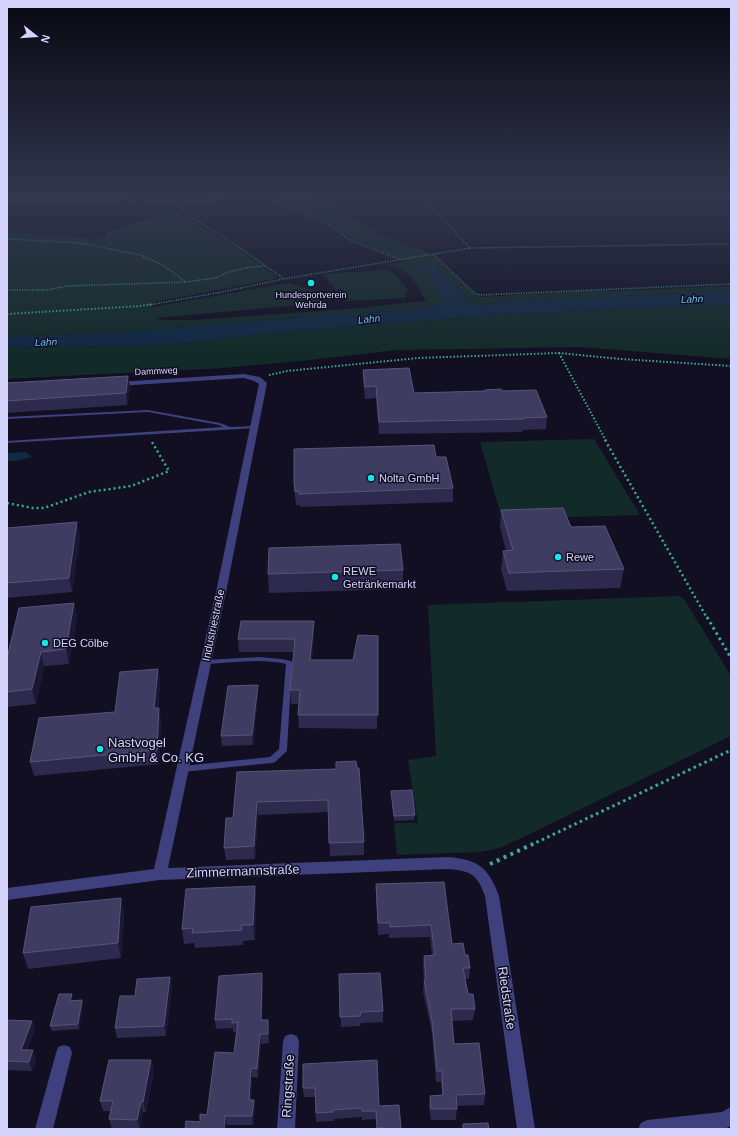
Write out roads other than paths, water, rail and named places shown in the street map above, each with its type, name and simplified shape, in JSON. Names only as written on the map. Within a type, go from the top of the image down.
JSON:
[{"type":"street","name":"Dammweg","points":[[110,384],[244,376],[257,379]]},
{"type":"street","name":"Industriestraße","points":[[160,874],[255,427],[263,383],[257,379]]},
{"type":"street","name":"Zimmermannstraße","points":[[7,894],[160,874],[448,863],[466,864],[478,870]]},
{"type":"street","name":"Riedstraße","points":[[478,870],[487,881],[492,896],[526,1129]]},
{"type":"street","name":"Ringstraße","points":[[286,1129],[291,1042]]},
{"type":"street","points":[[44,1129],[64,1053]]},
{"type":"street","points":[[647,1129],[724,1120],[731,1116]]},
{"type":"lane","points":[[7,418],[148,411],[220,424],[229,428]]},
{"type":"lane","points":[[7,442],[255,427]]},
{"type":"lane","points":[[182,769],[272,760],[283,750],[289,663],[282,661],[261,660],[206,662]]},
{"type":"water","name":"Lahn","points":[[425,263],[433,264],[470,302],[480,305],[499,302],[731,291],[731,304],[496,315],[284,332],[166,345],[7,348],[7,337],[131,332],[335,314],[407,311],[440,305],[443,302],[435,281],[418,266]]},
{"type":"water","points":[[26,452],[32,457],[17,461],[7,461],[7,453]]},
{"type":"place","name":"Hundesportverein Wehrda","points":[[311,283]]},
{"type":"place","name":"Nolta GmbH","points":[[371,478]]},
{"type":"place","name":"Rewe","points":[[558,557]]},
{"type":"place","name":"REWE Getränkemarkt","points":[[335,577]]},
{"type":"place","name":"DEG Cölbe","points":[[45,643]]},
{"type":"place","name":"Nastvogel GmbH & Co. KG","points":[[100,749]]}]
